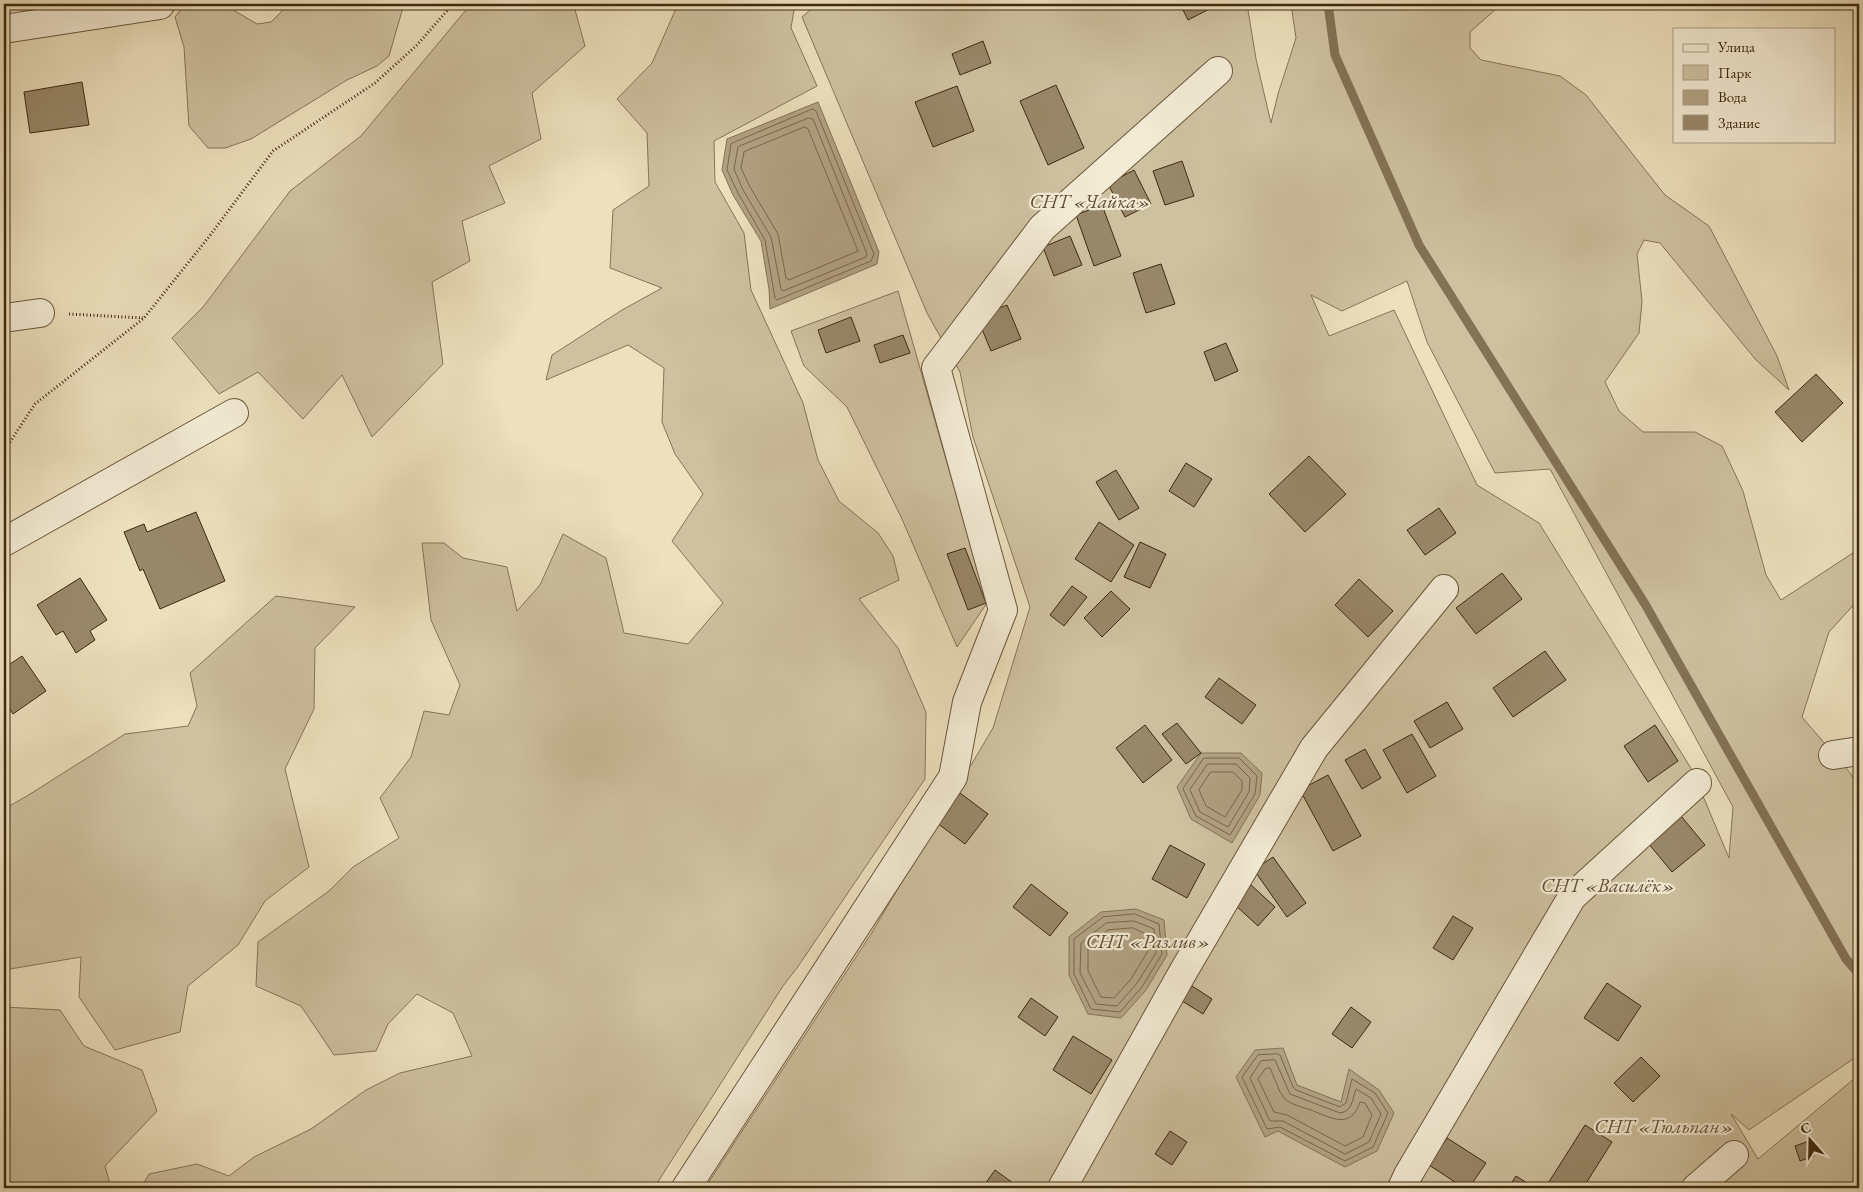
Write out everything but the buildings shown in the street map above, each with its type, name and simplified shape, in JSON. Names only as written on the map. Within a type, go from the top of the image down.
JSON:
[{"type":"lane","points":[[4,29],[160,5]]},
{"type":"lane","points":[[686,1188],[953,778],[966,702],[1003,610],[936,368],[1042,228],[1218,71]]},
{"type":"lane","points":[[4,318],[40,312]]},
{"type":"lane","points":[[4,542],[234,413]]},
{"type":"lane","points":[[1062,1188],[1183,972],[1314,748],[1444,589]]},
{"type":"lane","points":[[1402,1188],[1572,897],[1697,783]]},
{"type":"lane","points":[[1696,1188],[1734,1155]]},
{"type":"path","points":[[4,451],[35,404],[144,318],[208,238],[273,151],[375,83],[417,45],[453,4]]},
{"type":"path","points":[[40,312],[144,318]]},
{"type":"green space","points":[[185,4],[210,4],[230,8],[257,24],[271,22],[289,4],[404,4],[389,56],[377,66],[347,80],[251,139],[225,148],[208,148],[189,126],[184,47],[175,17]]},
{"type":"green space","points":[[471,4],[593,4],[575,10],[585,46],[532,93],[541,139],[489,166],[505,203],[462,221],[470,261],[432,282],[443,364],[372,437],[342,375],[303,419],[258,372],[219,394],[172,338],[203,307],[290,191],[361,136]]},
{"type":"green space","points":[[678,4],[795,4],[791,28],[817,86],[714,141],[715,182],[744,233],[751,290],[803,403],[818,460],[839,501],[878,533],[893,556],[899,580],[859,599],[898,648],[926,712],[925,779],[783,986],[654,1188],[141,1188],[149,1174],[197,1164],[229,1176],[254,1157],[311,1129],[366,1090],[400,1073],[472,1056],[453,1013],[417,994],[388,1024],[376,1051],[334,1055],[301,1006],[256,986],[258,942],[329,891],[353,867],[399,838],[380,798],[411,757],[424,711],[449,715],[460,685],[431,620],[422,543],[444,543],[463,558],[507,567],[517,611],[540,585],[563,534],[606,558],[624,633],[688,644],[723,603],[672,541],[703,494],[675,454],[662,422],[664,368],[628,345],[546,380],[552,355],[622,310],[662,288],[610,268],[613,210],[649,186],[647,133],[617,99],[652,63]]},
{"type":"green space","points":[[817,4],[1247,4],[1256,59],[1271,123],[1296,38],[1291,4],[1497,4],[1495,10],[1470,32],[1470,48],[1481,60],[1560,76],[1586,95],[1665,195],[1709,226],[1777,356],[1789,390],[1756,360],[1660,243],[1644,240],[1637,254],[1642,301],[1639,333],[1605,382],[1619,411],[1643,432],[1695,432],[1722,446],[1743,491],[1766,575],[1781,600],[1859,549],[1859,599],[1829,632],[1802,717],[1851,774],[1859,788],[1859,1055],[1749,1130],[1731,1114],[1758,1159],[1855,1078],[1859,1082],[1859,1188],[705,1188],[871,934],[993,728],[1030,607],[973,437],[960,372],[927,313],[802,17]],"holes":[[[1407,281],[1427,342],[1495,473],[1550,469],[1733,807],[1729,858],[1692,770],[1539,523],[1477,485],[1394,310],[1329,336],[1311,295],[1342,311]]]},
{"type":"green space","points":[[898,291],[987,603],[957,647],[902,519],[847,407],[804,366],[791,331]]},
{"type":"green space","points":[[276,596],[355,607],[315,648],[314,709],[285,769],[309,867],[265,901],[238,945],[188,986],[180,1032],[115,1050],[79,997],[81,957],[4,970],[4,809],[125,734],[188,726],[197,706],[190,673]]},
{"type":"green space","points":[[4,1007],[60,1010],[84,1046],[142,1070],[157,1111],[105,1166],[111,1188],[4,1188]]},
{"type":"water","points":[[818,102],[879,252],[877,264],[770,309],[769,289],[761,241],[733,195],[722,170],[727,139]]},
{"type":"water","points":[[1201,753],[1241,753],[1262,773],[1260,795],[1232,843],[1191,819],[1177,787]]},
{"type":"water","points":[[1136,909],[1164,920],[1167,955],[1146,990],[1121,1018],[1088,1014],[1069,975],[1069,937],[1101,912]]},
{"type":"water","points":[[1283,1048],[1297,1085],[1341,1102],[1349,1069],[1379,1090],[1394,1113],[1377,1151],[1345,1167],[1278,1131],[1265,1137],[1236,1077],[1255,1050]]},
{"type":"waterway","points":[[1328,4],[1335,55],[1419,245],[1645,604],[1846,959],[1859,974]]},
{"type":"park label","name":"СНТ «Чайка»","points":[[1090,201]]},
{"type":"park label","name":"СНТ «Василёк»","points":[[1608,885]]},
{"type":"park label","name":"СНТ «Разлив»","points":[[1148,941]]},
{"type":"park label","name":"СНТ «Тюльпан»","points":[[1664,1126]]}]
